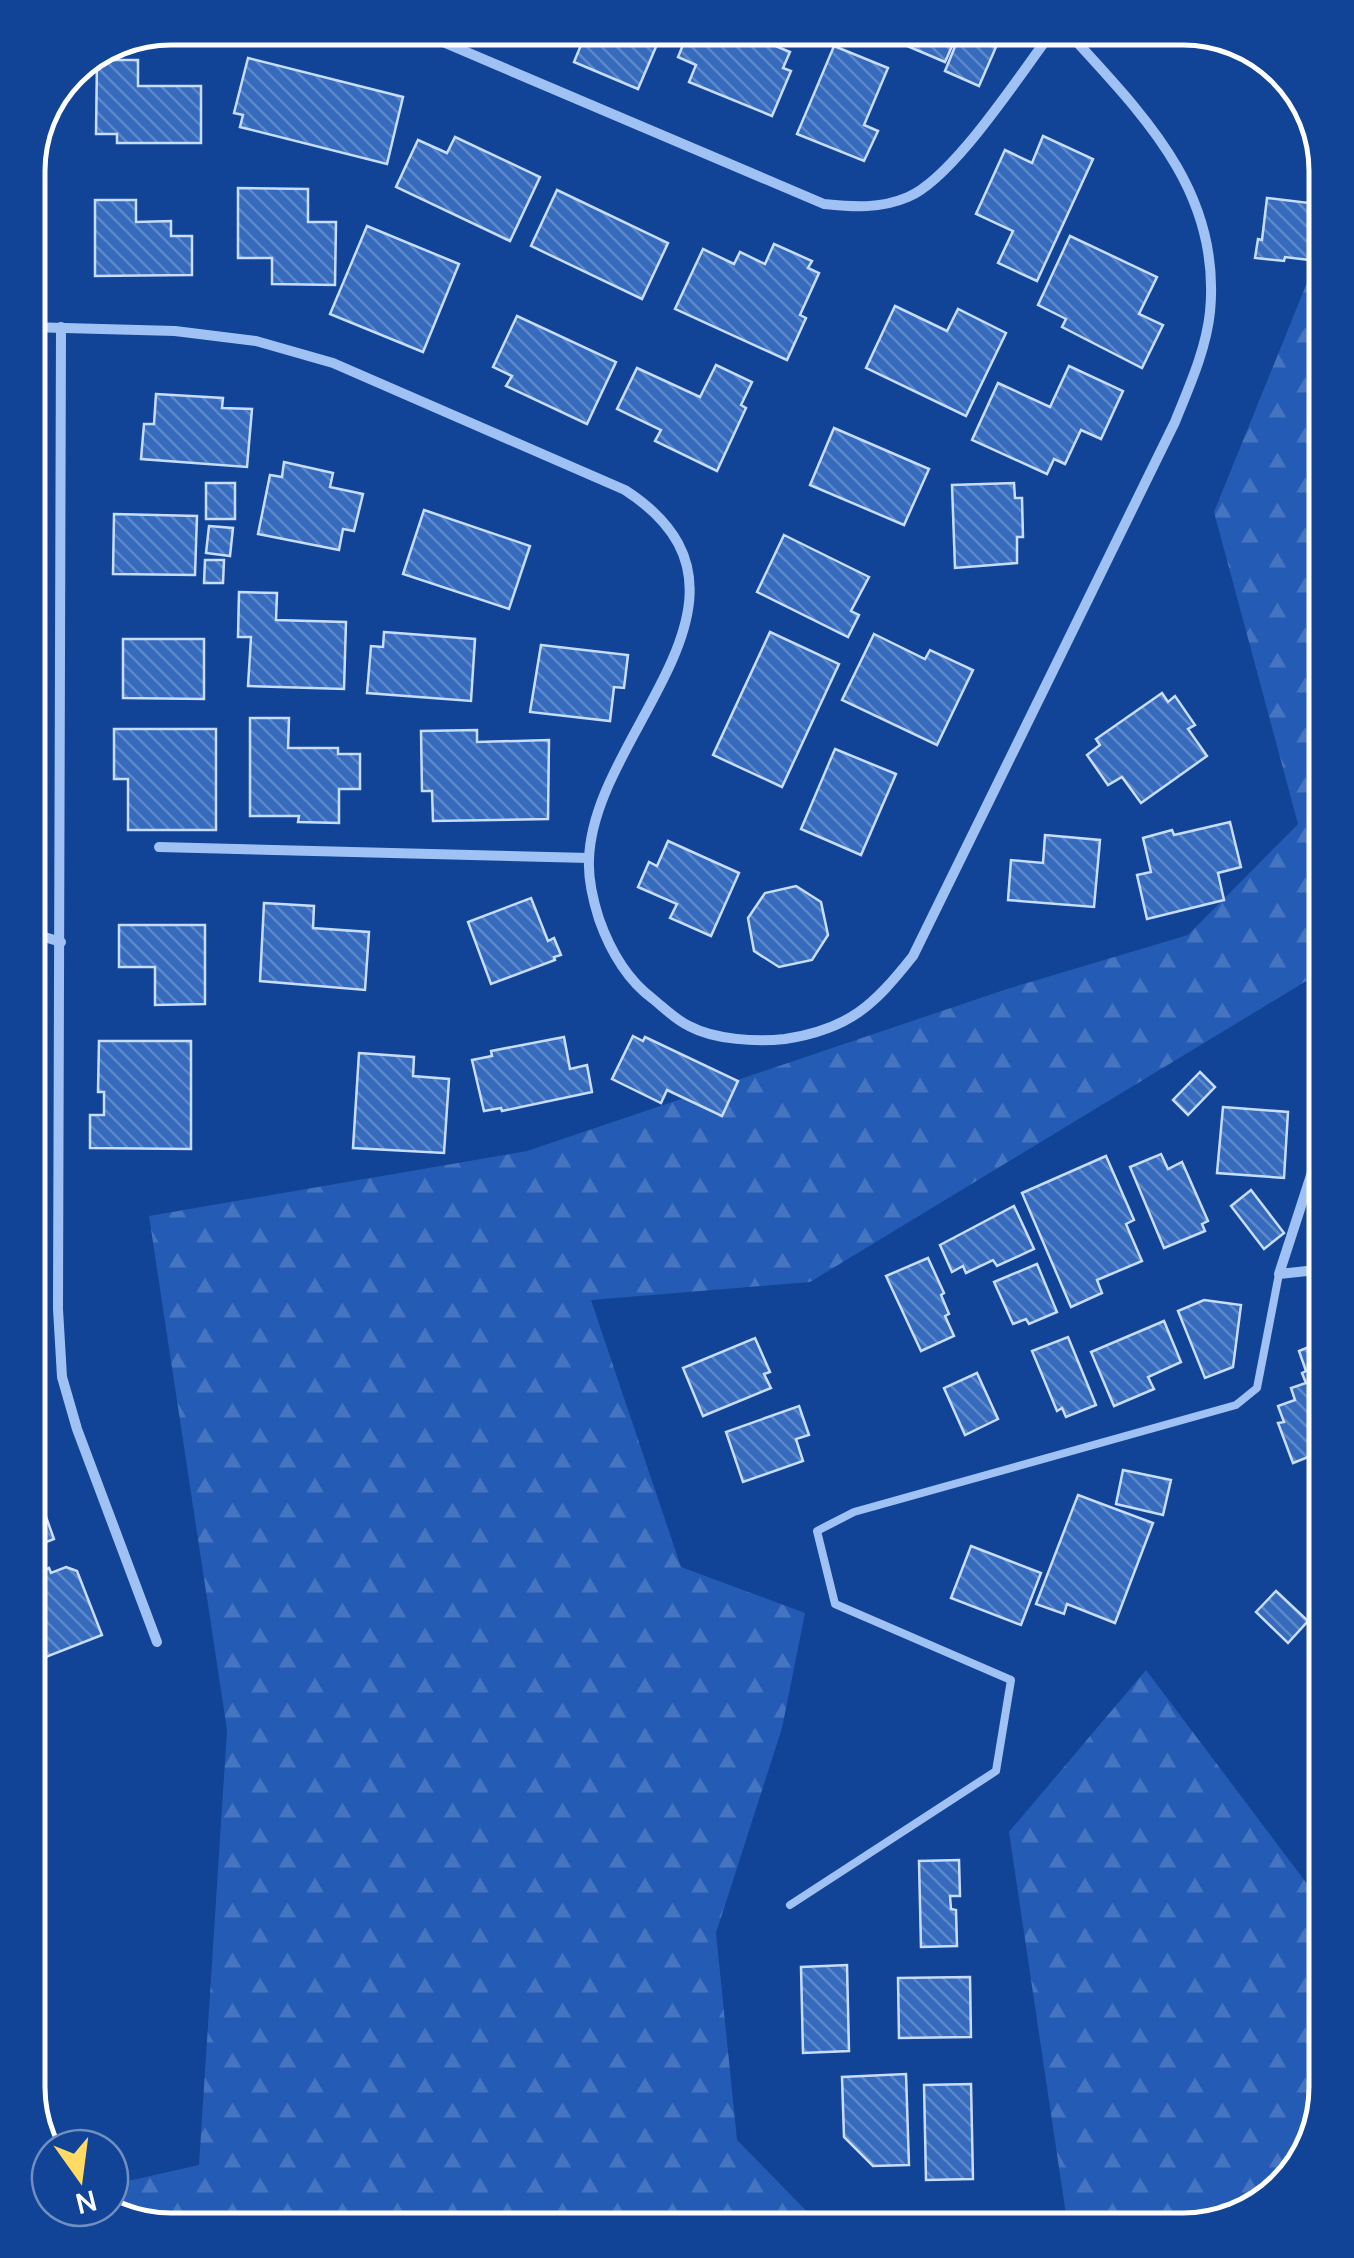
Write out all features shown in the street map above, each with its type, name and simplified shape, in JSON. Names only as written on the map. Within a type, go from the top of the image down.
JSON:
[{"type":"street","points":[[450,45],[824,204],[869,208],[910,197],[948,170],[1041,45]]},
{"type":"street","points":[[45,327],[175,331],[240,339],[333,363],[625,490],[654,510],[674,534],[686,566],[690,599],[685,632],[602,802],[588,858],[592,899],[609,948],[640,990],[690,1027],[756,1042],[821,1034],[878,1000],[913,956],[1175,422],[1198,365],[1210,313],[1209,244],[1190,187],[1149,122],[1079,45]]},
{"type":"street","points":[[61,327],[58,1310],[62,1377],[77,1429],[158,1642]]},
{"type":"street","points":[[159,847],[588,858]]},
{"type":"street","points":[[45,937],[61,942]]},
{"type":"street","points":[[1309,1182],[1279,1274],[1309,1271]]},
{"type":"lane","points":[[790,1905],[996,1771],[1011,1680],[835,1604],[817,1532],[854,1512],[1236,1405],[1257,1388],[1279,1274]]},
{"type":"green space","points":[[1309,278],[1309,979],[810,1282],[591,1300],[681,1567],[805,1613],[782,1728],[716,1933],[737,2140],[808,2213],[163,2213],[130,2206],[130,2181],[199,2165],[227,1730],[149,1216],[527,1151],[1007,989],[1188,935],[1298,824],[1214,512]]},
{"type":"green space","points":[[1146,1670],[1309,1886],[1307,2111],[1288,2157],[1253,2192],[1207,2211],[1066,2213],[1009,1832]]},
{"type":"building","points":[[581,45],[657,45],[638,89],[574,62]]},
{"type":"building","points":[[683,45],[773,45],[790,52],[783,68],[791,71],[772,116],[689,82],[696,65],[678,57]]},
{"type":"building","points":[[905,45],[952,45],[945,62]]},
{"type":"building","points":[[956,45],[996,47],[979,86],[945,71]]},
{"type":"building","points":[[834,46],[888,68],[864,125],[878,131],[864,161],[797,134]]},
{"type":"building","points":[[248,58],[403,97],[387,164],[240,127],[243,115],[234,113]]},
{"type":"building","points":[[112,60],[138,60],[138,86],[201,86],[201,143],[117,143],[117,134],[96,134],[97,70]]},
{"type":"building","points":[[1043,136],[1093,159],[1037,281],[998,263],[1013,231],[976,214],[1005,150],[1032,163]]},
{"type":"building","points":[[455,137],[540,177],[510,241],[396,187],[418,140],[447,153]]},
{"type":"building","points":[[238,188],[308,189],[308,222],[336,222],[335,285],[272,284],[272,258],[238,258]]},
{"type":"building","points":[[557,190],[668,243],[642,299],[531,246]]},
{"type":"building","points":[[1267,198],[1309,203],[1309,260],[1255,258],[1258,239],[1262,240]]},
{"type":"building","points":[[95,200],[136,200],[136,222],[171,221],[171,236],[192,236],[192,275],[95,276]]},
{"type":"building","points":[[367,226],[459,264],[423,352],[330,314]]},
{"type":"building","points":[[1070,236],[1157,277],[1139,314],[1163,325],[1142,368],[1062,327],[1066,319],[1038,305]]},
{"type":"building","points":[[774,244],[812,261],[808,268],[819,273],[800,315],[806,318],[787,360],[675,309],[703,249],[734,264],[740,252],[765,264]]},
{"type":"building","points":[[895,306],[947,331],[958,309],[1006,333],[966,416],[866,368]]},
{"type":"building","points":[[517,316],[616,362],[587,424],[506,386],[512,376],[493,367]]},
{"type":"building","points":[[716,365],[752,382],[741,405],[746,408],[717,471],[655,441],[661,430],[617,409],[637,368],[700,397]]},
{"type":"building","points":[[1069,366],[1123,391],[1101,439],[1081,430],[1065,464],[1054,459],[1047,474],[972,440],[998,383],[1050,407]]},
{"type":"building","points":[[156,394],[223,398],[222,408],[252,409],[247,467],[141,459],[144,424],[154,424]]},
{"type":"building","points":[[834,428],[929,469],[904,525],[810,485]]},
{"type":"building","points":[[284,462],[333,473],[330,487],[363,494],[354,531],[343,529],[339,550],[258,534],[270,475],[282,477]]},
{"type":"building","points":[[206,483],[235,483],[235,519],[206,519]]},
{"type":"building","points":[[1014,483],[1015,498],[1022,498],[1023,537],[1017,537],[1017,563],[955,568],[952,485]]},
{"type":"building","points":[[424,510],[530,546],[509,609],[403,574]]},
{"type":"building","points":[[114,514],[197,516],[195,575],[113,574]]},
{"type":"building","points":[[209,526],[233,528],[230,556],[206,553]]},
{"type":"building","points":[[784,535],[869,577],[851,611],[859,615],[848,637],[757,592]]},
{"type":"building","points":[[205,560],[224,560],[223,583],[204,583]]},
{"type":"building","points":[[239,592],[277,593],[276,620],[346,622],[344,689],[248,686],[251,637],[238,637]]},
{"type":"building","points":[[384,632],[475,639],[471,701],[367,693],[371,646],[383,647]]},
{"type":"building","points":[[770,632],[839,664],[782,787],[713,755]]},
{"type":"building","points":[[874,634],[925,659],[930,650],[973,670],[937,745],[842,700]]},
{"type":"building","points":[[123,639],[204,639],[204,699],[123,698]]},
{"type":"building","points":[[541,645],[628,655],[624,688],[614,687],[610,721],[530,712]]},
{"type":"building","points":[[1162,693],[1168,702],[1175,696],[1195,725],[1188,729],[1207,756],[1141,803],[1122,777],[1108,785],[1087,755],[1100,745],[1096,739]]},
{"type":"building","points":[[250,718],[289,718],[288,748],[338,748],[338,754],[360,754],[360,789],[339,789],[339,823],[298,822],[299,816],[250,816]]},
{"type":"building","points":[[114,729],[216,729],[216,830],[128,830],[128,779],[114,779]]},
{"type":"building","points":[[477,730],[477,742],[549,740],[548,819],[433,821],[432,791],[422,791],[421,731]]},
{"type":"building","points":[[835,749],[896,774],[861,855],[801,829]]},
{"type":"building","points":[[1230,822],[1241,867],[1218,873],[1224,900],[1147,919],[1137,875],[1151,872],[1143,838]]},
{"type":"building","points":[[1045,835],[1100,840],[1094,907],[1008,900],[1011,860],[1043,863]]},
{"type":"building","points":[[668,841],[739,873],[711,936],[670,918],[677,904],[638,887],[649,862],[657,866]]},
{"type":"building","points":[[796,886],[821,902],[828,935],[812,960],[779,967],[754,951],[748,918],[765,893]]},
{"type":"building","points":[[531,898],[548,941],[554,938],[561,955],[491,984],[468,922]]},
{"type":"building","points":[[264,903],[314,906],[313,928],[369,932],[365,990],[260,981]]},
{"type":"building","points":[[119,925],[205,925],[205,1004],[155,1005],[155,967],[119,967]]},
{"type":"building","points":[[633,1036],[643,1041],[645,1037],[738,1081],[722,1116],[667,1090],[661,1103],[612,1079]]},
{"type":"building","points":[[564,1037],[570,1069],[587,1065],[592,1092],[502,1111],[484,1111],[472,1060],[492,1056],[491,1051]]},
{"type":"building","points":[[99,1041],[191,1041],[191,1149],[90,1148],[90,1115],[104,1115],[104,1092],[98,1092]]},
{"type":"building","points":[[359,1053],[414,1057],[413,1076],[449,1079],[444,1153],[353,1148]]},
{"type":"building","points":[[1200,1072],[1215,1087],[1188,1115],[1173,1100]]},
{"type":"building","points":[[1223,1107],[1288,1112],[1284,1178],[1217,1173]]},
{"type":"building","points":[[1161,1154],[1168,1169],[1182,1162],[1208,1221],[1202,1224],[1205,1231],[1164,1248],[1130,1167]]},
{"type":"building","points":[[1106,1156],[1134,1220],[1126,1224],[1142,1261],[1097,1280],[1102,1293],[1071,1307],[1022,1193]]},
{"type":"building","points":[[1251,1190],[1284,1233],[1264,1249],[1231,1206]]},
{"type":"building","points":[[1014,1206],[1034,1249],[997,1266],[993,1260],[966,1273],[963,1266],[952,1272],[940,1245]]},
{"type":"building","points":[[928,1258],[944,1293],[941,1295],[949,1314],[945,1316],[954,1336],[921,1351],[886,1276]]},
{"type":"building","points":[[1037,1264],[1057,1312],[1029,1324],[1026,1319],[1013,1324],[994,1282]]},
{"type":"building","points":[[1204,1300],[1241,1305],[1233,1367],[1205,1378],[1178,1311]]},
{"type":"building","points":[[1164,1321],[1181,1362],[1148,1377],[1154,1389],[1114,1406],[1091,1352]]},
{"type":"building","points":[[1068,1337],[1096,1405],[1066,1417],[1062,1408],[1057,1411],[1032,1351]]},
{"type":"building","points":[[755,1338],[770,1372],[764,1374],[771,1388],[703,1416],[683,1368]]},
{"type":"building","points":[[1309,1347],[1309,1457],[1293,1463],[1278,1423],[1284,1422],[1278,1406],[1295,1400],[1291,1388],[1306,1383],[1299,1351]]},
{"type":"building","points":[[977,1373],[998,1419],[965,1435],[944,1388]]},
{"type":"building","points":[[799,1406],[809,1435],[796,1439],[803,1461],[743,1482],[726,1432]]},
{"type":"building","points":[[1123,1470],[1171,1480],[1163,1515],[1116,1504]]},
{"type":"building","points":[[1078,1495],[1153,1523],[1115,1623],[1067,1604],[1064,1614],[1036,1604]]},
{"type":"building","points":[[45,1514],[54,1539],[45,1542]]},
{"type":"building","points":[[971,1546],[1041,1573],[1021,1625],[951,1598]]},
{"type":"building","points":[[66,1567],[77,1571],[102,1635],[45,1657],[45,1570],[49,1568],[51,1573]]},
{"type":"building","points":[[1276,1591],[1308,1621],[1288,1643],[1256,1612]]},
{"type":"building","points":[[959,1860],[960,1896],[950,1896],[951,1909],[956,1910],[957,1946],[921,1947],[919,1861]]},
{"type":"building","points":[[847,1965],[849,2051],[803,2053],[801,1967]]},
{"type":"building","points":[[970,1977],[971,2037],[899,2038],[898,1978]]},
{"type":"building","points":[[906,2074],[909,2165],[873,2166],[844,2137],[842,2077]]},
{"type":"building","points":[[971,2084],[973,2179],[926,2180],[924,2085]]}]
